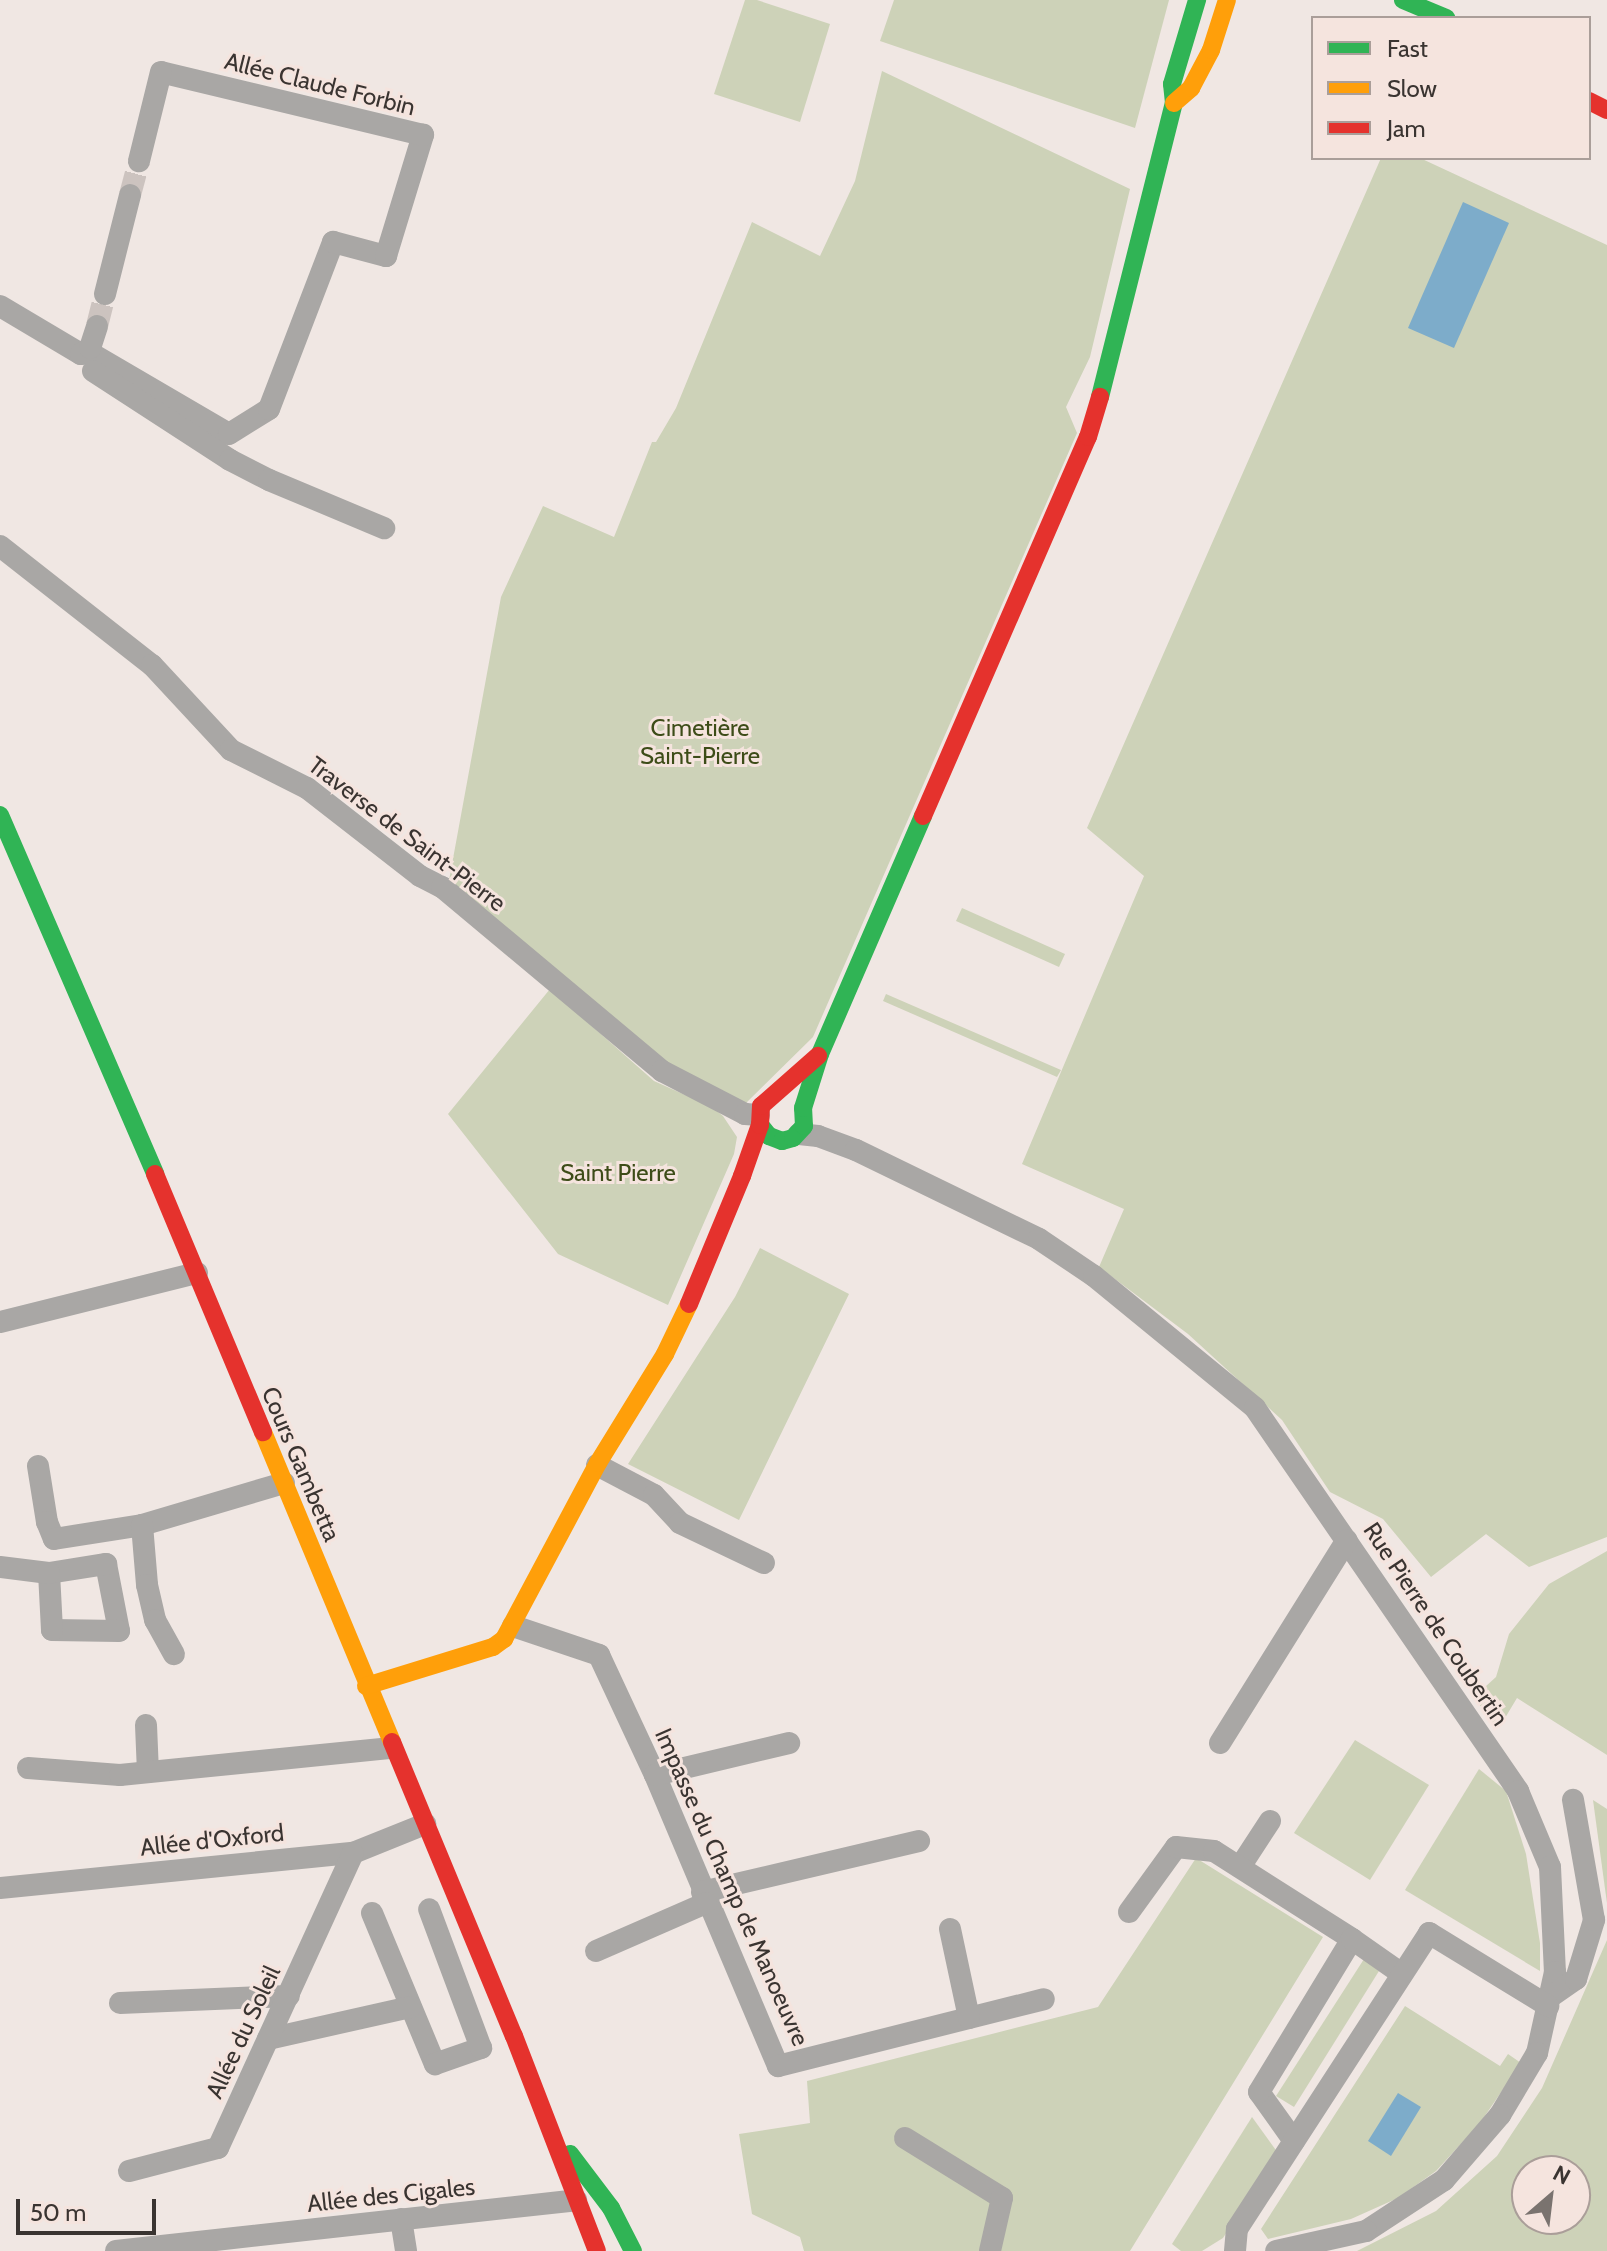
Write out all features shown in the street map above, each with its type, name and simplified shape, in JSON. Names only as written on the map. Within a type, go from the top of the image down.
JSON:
[{"type":"main road","points":[[760,1120],[774,1139],[788,1140],[806,1125],[820,1054],[1088,437],[1114,349],[1174,103],[1172,84],[1197,0]]},
{"type":"main road","points":[[1174,103],[1191,88],[1211,50],[1227,0]]},
{"type":"main road","points":[[1403,0],[1442,16]]},
{"type":"main road","points":[[1425,0],[1445,16]]},
{"type":"main road","name":"Cours Gambetta","points":[[0,815],[197,1273],[553,2134],[597,2251]]},
{"type":"main road","points":[[366,1686],[493,1647],[513,1626],[597,1465],[665,1354],[742,1176],[765,1101],[778,1094],[820,1054]]},
{"type":"main road","points":[[778,1094],[795,1098],[806,1125]]},
{"type":"main road","points":[[742,1176],[774,1139]]},
{"type":"main road","name":"Cours Gambetta","points":[[553,2134],[601,2193],[633,2251]]},
{"type":"main road","points":[[576,2200],[584,2189],[601,2193]]},
{"type":"street","name":"Allée Claude Forbin","points":[[0,306],[229,434],[269,409],[333,242],[386,256],[423,135],[161,72],[139,161]]},
{"type":"street","points":[[105,294],[130,195]]},
{"type":"street","points":[[97,326],[84,352],[89,368],[230,460],[269,480],[384,528]]},
{"type":"street","name":"Traverse de Saint-Pierre","points":[[0,546],[152,665],[231,750],[307,788],[409,868],[442,887],[662,1071],[760,1120]]},
{"type":"street","name":"Rue Pierre de Coubertin","points":[[806,1125],[1039,1239],[1094,1276],[1255,1408],[1518,1791],[1550,1867],[1555,1972],[1549,2002],[1537,2053],[1500,2115],[1444,2180],[1366,2231],[1276,2251]]},
{"type":"street","points":[[0,1322],[197,1273]]},
{"type":"street","points":[[597,1465],[654,1495],[680,1523],[764,1563]]},
{"type":"street","points":[[38,1466],[47,1522],[54,1539],[142,1525],[284,1483]]},
{"type":"street","points":[[142,1525],[147,1585],[155,1620],[174,1654]]},
{"type":"street","points":[[1220,1743],[1347,1540]]},
{"type":"street","points":[[0,1567],[49,1573]]},
{"type":"street","name":"Impasse du Champ de Manoeuvre","points":[[513,1626],[599,1655],[655,1775],[704,1898],[778,2066],[1044,1999]]},
{"type":"street","points":[[146,1725],[148,1772]]},
{"type":"street","points":[[655,1775],[789,1743]]},
{"type":"street","points":[[28,1768],[120,1775],[392,1748]]},
{"type":"street","points":[[1235,2251],[1237,2229],[1429,1933],[1549,2002],[1576,1979],[1594,1920],[1573,1800]]},
{"type":"street","points":[[1240,1867],[1270,1821]]},
{"type":"street","name":"Allée d'Oxford","points":[[0,1888],[353,1853],[425,1824]]},
{"type":"street","points":[[596,1951],[704,1898],[919,1841]]},
{"type":"street","points":[[1129,1912],[1176,1847],[1214,1851],[1402,1974]]},
{"type":"street","name":"Allée du Soleil","points":[[129,2171],[218,2148],[353,1853]]},
{"type":"street","points":[[372,1913],[435,2064],[481,2048],[429,1909]]},
{"type":"street","points":[[950,1929],[969,2018]]},
{"type":"street","points":[[1294,2141],[1259,2092],[1352,1939]]},
{"type":"street","points":[[120,2003],[289,1996]]},
{"type":"street","points":[[268,2039],[410,2007]]},
{"type":"street","points":[[905,2138],[1002,2198],[990,2251]]},
{"type":"street","name":"Allée des Cigales","points":[[116,2251],[576,2200]]},
{"type":"street","points":[[401,2219],[406,2251]]},
{"type":"green space","points":[[745,0],[757,0],[830,24],[800,122],[714,94]]},
{"type":"green space","points":[[894,0],[1169,0],[1135,128],[880,41]]},
{"type":"green space","name":"Cimetière Saint-Pierre","points":[[882,71],[1130,189],[1090,357],[1066,407],[1077,433],[813,1037],[744,1105],[674,1076],[448,886],[501,597],[543,506],[614,537],[652,442],[656,442],[676,408],[752,222],[820,256],[855,181]]},
{"type":"green space","points":[[1380,160],[1424,160],[1607,245],[1607,1537],[1529,1567],[1486,1534],[1431,1577],[1383,1519],[1330,1492],[1282,1420],[1188,1334],[1099,1267],[1124,1209],[1022,1164],[1144,876],[1087,828]]},
{"type":"green space","points":[[962,908],[1065,954],[1059,967],[956,921]]},
{"type":"green space","name":"Saint Pierre","points":[[550,989],[654,1081],[712,1107],[723,1116],[737,1137],[734,1154],[668,1305],[558,1254],[448,1114]]},
{"type":"green space","points":[[886,994],[1061,1070],[1057,1077],[883,1001]]},
{"type":"green space","points":[[760,1248],[849,1294],[739,1520],[628,1464],[735,1297]]},
{"type":"green space","points":[[1607,1551],[1607,1755],[1517,1698],[1502,1723],[1495,1726],[1474,1697],[1496,1677],[1509,1634],[1549,1584]]},
{"type":"green space","points":[[1355,1740],[1429,1785],[1370,1880],[1294,1833]]},
{"type":"green space","points":[[1479,1769],[1506,1791],[1526,1854],[1540,1943],[1540,1971],[1405,1890]]},
{"type":"green space","points":[[1593,1800],[1607,1809],[1607,1903],[1606,1896]]},
{"type":"green space","points":[[1196,1858],[1323,1937],[1130,2251],[804,2251],[800,2237],[752,2214],[739,2134],[810,2123],[807,2081],[1098,2007]]},
{"type":"green space","points":[[1607,1940],[1607,2251],[1357,2251],[1436,2211],[1497,2156],[1542,2088]]},
{"type":"green space","points":[[1364,1959],[1379,1971],[1294,2107],[1276,2096]]},
{"type":"green space","points":[[1405,2006],[1500,2066],[1508,2054],[1521,2063],[1480,2123],[1436,2171],[1398,2198],[1351,2219],[1268,2239],[1261,2229]]},
{"type":"green space","points":[[1252,2117],[1278,2153],[1223,2238],[1202,2251],[1181,2251],[1172,2244]]},
{"type":"water","points":[[1463,202],[1509,223],[1454,348],[1408,328]]},
{"type":"water","points":[[1398,2093],[1421,2107],[1391,2156],[1368,2141]]},
{"type":"tunnel","points":[[130,195],[139,161]]},
{"type":"tunnel","points":[[97,326],[105,294]]},
{"type":"traffic: fast","points":[[1100,397],[1174,103],[1172,84],[1197,0]]},
{"type":"traffic: fast","points":[[1403,0],[1441,16]]},
{"type":"traffic: fast","points":[[0,815],[155,1174]]},
{"type":"traffic: fast","points":[[760,1125],[769,1136],[782,1141],[793,1138],[804,1126],[803,1108],[820,1054],[923,816]]},
{"type":"traffic: fast","points":[[570,2154],[611,2208],[633,2251]]},
{"type":"traffic: slow","points":[[1174,103],[1191,88],[1211,50],[1227,0]]},
{"type":"traffic: slow","points":[[366,1686],[493,1647],[504,1639],[598,1463],[665,1354],[689,1304]]},
{"type":"traffic: slow","points":[[263,1432],[392,1742]]},
{"type":"traffic: jam","points":[[1591,102],[1607,110]]},
{"type":"traffic: jam","points":[[923,816],[1088,437],[1100,397]]},
{"type":"traffic: jam","points":[[689,1304],[742,1176],[760,1125],[761,1106],[818,1056]]},
{"type":"traffic: jam","points":[[155,1174],[263,1432]]},
{"type":"traffic: jam","points":[[392,1742],[514,2036],[597,2251]]}]
